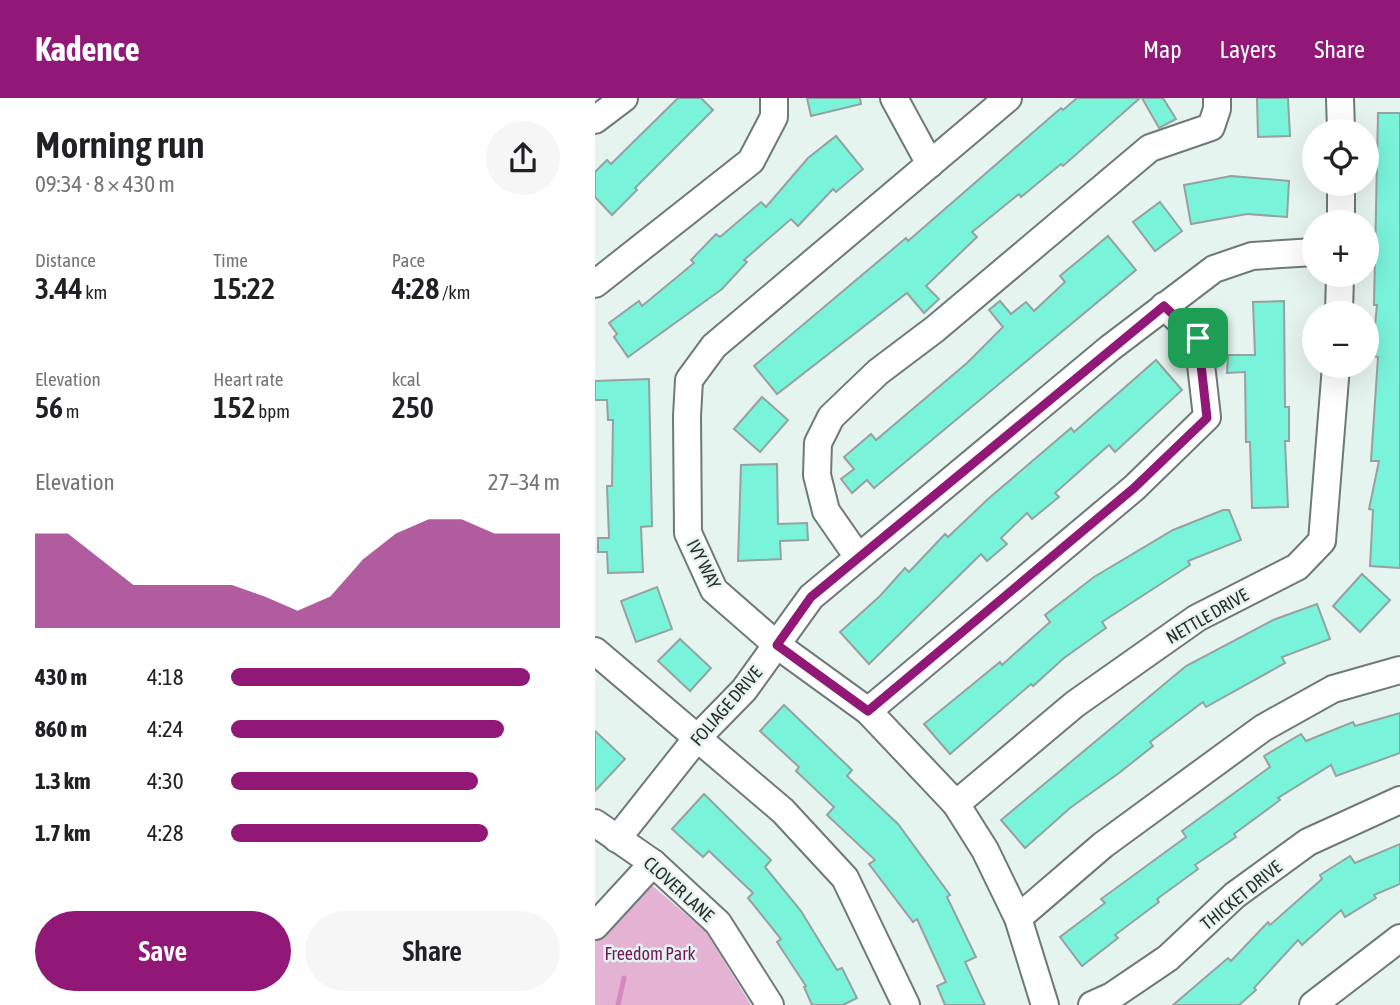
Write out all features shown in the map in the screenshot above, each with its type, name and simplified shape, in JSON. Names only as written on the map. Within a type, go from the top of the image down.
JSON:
[{"type":"street","points":[[595,120],[624,98]]},
{"type":"street","points":[[595,284],[751,161],[774,117],[774,98]]},
{"type":"street","points":[[894,98],[930,164]]},
{"type":"street","name":"IVY WAY","points":[[1008,98],[715,346],[689,380],[688,533],[714,590],[777,645],[868,711],[956,804],[985,850],[1018,918],[1045,1005]]},
{"type":"street","points":[[858,557],[826,511],[817,475],[818,443],[831,417],[878,372],[945,320],[1150,148],[1210,127],[1217,108],[1217,98]]},
{"type":"street","points":[[1341,98],[1341,119]]},
{"type":"street","name":"FOLIAGE DRIVE","points":[[617,839],[697,738],[744,691],[811,597],[1164,306],[1214,269],[1252,256],[1302,253]]},
{"type":"street","points":[[868,711],[1134,488],[1207,418],[1198,338],[1164,306]]},
{"type":"street","name":"NETTLE DRIVE","points":[[956,804],[1075,704],[1197,618],[1297,567],[1322,541],[1335,378]]},
{"type":"street","points":[[595,651],[783,811],[845,878],[906,1005]]},
{"type":"street","points":[[1018,918],[1103,845],[1263,729],[1333,689],[1400,670]]},
{"type":"street","name":"THICKET DRIVE","points":[[1092,1005],[1112,996],[1168,958],[1235,895],[1308,842],[1400,800]]},
{"type":"street","name":"CLOVER LANE","points":[[595,823],[653,863],[718,923],[770,1005]]},
{"type":"street","points":[[595,926],[653,863]]},
{"type":"street","points":[[1313,1005],[1400,938]]},
{"type":"green space","name":"Freedom Park","points":[[646,880],[706,932],[751,1005],[595,1005],[595,935]]},
{"type":"building","points":[[678,98],[701,98],[713,110],[635,188],[637,190],[612,215],[595,197],[595,172],[607,160],[611,164]]},
{"type":"building","points":[[807,98],[860,98],[861,104],[811,116]]},
{"type":"building","points":[[1077,98],[1140,98],[1063,166],[1061,164],[1021,197],[1019,194],[972,232],[977,237],[926,286],[939,299],[924,313],[907,293],[777,394],[754,366],[906,238],[908,241],[1061,108],[1063,110]]},
{"type":"building","points":[[1142,98],[1163,98],[1176,119],[1159,128]]},
{"type":"building","points":[[1257,98],[1288,98],[1290,136],[1258,137]]},
{"type":"building","points":[[1378,113],[1400,113],[1400,568],[1370,566],[1373,510],[1369,509],[1379,461],[1371,461],[1377,378],[1379,378],[1379,301],[1374,301],[1374,287],[1379,287],[1379,210],[1376,210],[1376,196],[1379,196]]},
{"type":"building","points":[[836,136],[863,169],[836,192],[833,189],[798,226],[791,219],[744,260],[747,262],[722,289],[628,357],[614,337],[617,334],[609,323],[639,301],[642,306],[694,263],[691,260],[716,234],[720,237],[761,202],[766,207],[808,158]]},
{"type":"building","points":[[1231,176],[1289,181],[1287,217],[1247,214],[1191,224],[1184,185]]},
{"type":"building","points":[[1160,202],[1182,231],[1155,251],[1133,222]]},
{"type":"building","points":[[1108,236],[1136,270],[874,488],[867,480],[852,493],[841,479],[854,469],[844,457],[871,434],[876,440],[967,363],[1003,327],[989,310],[1000,301],[1011,314],[1026,302],[1034,311],[1065,282],[1060,276]]},
{"type":"building","points":[[1284,301],[1285,407],[1289,407],[1289,441],[1285,441],[1288,507],[1252,508],[1250,442],[1246,442],[1245,372],[1227,373],[1228,355],[1255,355],[1253,302]]},
{"type":"building","points":[[1156,360],[1182,390],[1115,452],[1109,445],[1055,493],[1059,497],[1032,519],[1027,513],[1001,538],[1007,544],[987,561],[981,554],[869,664],[840,632],[880,596],[905,568],[909,572],[945,534],[948,537],[1071,428],[1074,432]]},
{"type":"building","points":[[649,379],[652,526],[641,527],[643,572],[608,573],[607,552],[598,552],[598,538],[609,538],[607,486],[612,486],[613,420],[608,420],[607,400],[595,400],[595,381]]},
{"type":"building","points":[[762,397],[788,420],[760,452],[734,429]]},
{"type":"building","points":[[777,464],[778,524],[807,523],[808,540],[780,541],[781,559],[738,561],[741,465]]},
{"type":"building","points":[[1229,510],[1241,540],[1188,561],[1190,565],[1102,622],[1106,628],[1064,658],[1033,686],[1031,684],[950,754],[924,724],[1000,662],[1002,665],[1050,622],[1045,615],[1094,577],[1173,530]]},
{"type":"building","points":[[1362,574],[1390,600],[1360,632],[1333,606]]},
{"type":"building","points":[[657,587],[672,629],[636,642],[621,601]]},
{"type":"building","points":[[1317,604],[1330,639],[1282,657],[1285,663],[1206,707],[1203,702],[1150,742],[1153,746],[1070,808],[1025,848],[1001,820],[1186,666],[1273,620]]},
{"type":"building","points":[[680,639],[711,668],[690,691],[658,661]]},
{"type":"building","points":[[784,705],[852,770],[847,776],[898,824],[950,895],[947,897],[976,957],[965,962],[985,1005],[945,1005],[937,986],[946,982],[917,919],[913,922],[869,864],[875,860],[827,815],[834,807],[796,771],[799,767],[760,731]]},
{"type":"building","points":[[1400,713],[1400,753],[1336,776],[1331,765],[1278,798],[1280,800],[1234,834],[1236,837],[1195,865],[1198,869],[1157,899],[1159,902],[1115,935],[1118,938],[1082,966],[1060,937],[1105,903],[1101,899],[1186,837],[1182,831],[1270,767],[1264,756],[1301,734],[1306,741],[1353,722],[1355,726]]},
{"type":"building","points":[[595,731],[625,759],[595,791]]},
{"type":"building","points":[[704,794],[771,860],[765,867],[801,911],[837,970],[842,968],[857,998],[843,1005],[812,1005],[804,987],[806,986],[777,942],[781,939],[748,898],[753,893],[709,851],[703,857],[672,829]]},
{"type":"building","points":[[1400,844],[1400,884],[1374,895],[1376,898],[1345,917],[1341,910],[1302,945],[1298,940],[1254,988],[1256,990],[1239,1005],[1173,1005],[1228,958],[1231,961],[1268,922],[1270,925],[1322,879],[1320,875],[1350,856],[1355,863]]},
{"type":"waterway","points":[[618,1005],[624,978]]},
{"type":"route","points":[[1164,306],[1198,338],[1206,390],[1207,418],[1134,488],[868,711],[777,645],[811,597],[1164,306]]}]
